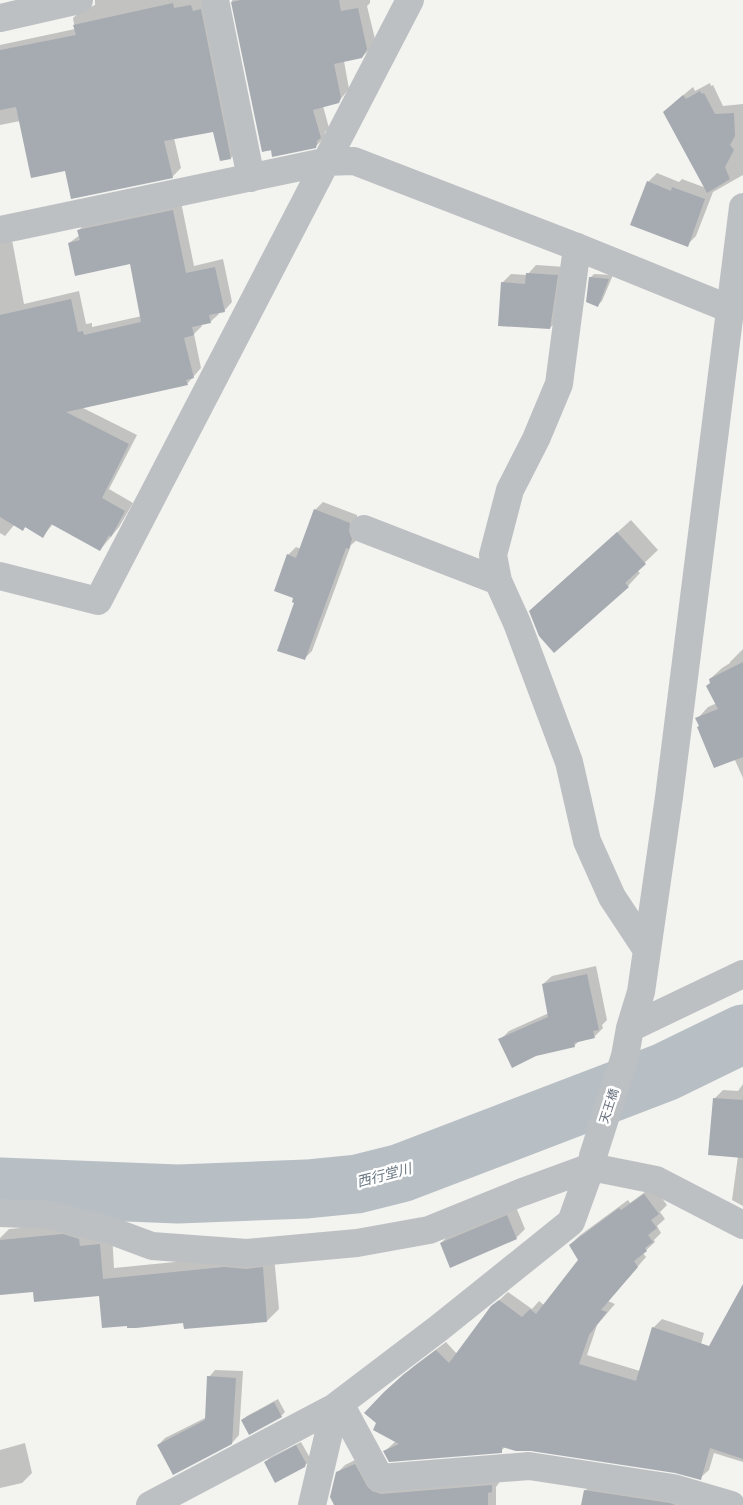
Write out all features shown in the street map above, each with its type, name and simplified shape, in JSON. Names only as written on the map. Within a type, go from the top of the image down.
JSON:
[{"type":"street","points":[[0,18],[79,0]]},
{"type":"street","points":[[215,0],[251,178]]},
{"type":"street","points":[[0,576],[98,601],[324,162],[410,0]]},
{"type":"street","points":[[0,230],[324,162],[354,161],[730,308]]},
{"type":"street","name":"天王橋","points":[[150,1505],[337,1405],[439,1328],[571,1222],[625,1056],[630,1028],[641,992],[734,356],[730,308],[743,207]]},
{"type":"street","points":[[577,247],[559,384],[536,439],[510,490],[493,555],[498,581],[569,762],[587,841],[612,898],[647,950]]},
{"type":"street","points":[[364,529],[498,581]]},
{"type":"street","points":[[630,1028],[743,974]]},
{"type":"street","points":[[0,1212],[49,1215],[109,1230],[152,1246],[247,1253],[357,1243],[429,1230],[592,1162],[656,1180],[743,1224]]},
{"type":"street","points":[[312,1505],[337,1405]]},
{"type":"street","points":[[337,1405],[380,1478],[529,1466],[673,1488],[731,1505]]},
{"type":"building","points":[[241,0],[339,0],[341,11],[358,8],[367,49],[362,58],[334,64],[341,98],[339,103],[313,110],[321,138],[317,141],[316,148],[272,157],[271,150],[262,152],[231,2]]},
{"type":"building","points":[[173,3],[174,8],[191,5],[193,11],[201,9],[231,159],[220,161],[213,132],[164,141],[173,178],[71,199],[65,171],[31,178],[16,107],[0,110],[0,50],[76,35],[73,25]]},
{"type":"building","points":[[700,91],[702,94],[704,93],[715,114],[734,113],[735,136],[730,145],[734,150],[725,167],[730,179],[707,193],[663,112],[683,95],[686,99]]},
{"type":"building","points":[[647,181],[671,191],[672,187],[705,199],[688,247],[630,225]]},
{"type":"building","points":[[173,210],[186,273],[215,267],[225,312],[209,315],[211,323],[192,327],[194,335],[184,338],[194,378],[186,380],[188,385],[66,412],[129,444],[102,498],[125,511],[111,537],[109,535],[100,551],[51,524],[43,538],[25,527],[23,531],[0,517],[0,315],[71,299],[78,332],[83,331],[84,335],[141,322],[130,264],[75,276],[68,243],[80,240],[77,230]]},
{"type":"building","points":[[526,273],[558,275],[550,329],[498,326],[501,282],[525,284]]},
{"type":"building","points":[[589,277],[609,279],[598,307],[586,302]]},
{"type":"building","points":[[314,509],[350,523],[349,531],[352,539],[349,549],[346,548],[305,660],[277,651],[294,603],[292,602],[293,598],[274,591],[287,554],[296,558]]},
{"type":"building","points":[[617,532],[646,564],[625,583],[629,587],[554,653],[539,636],[529,611]]},
{"type":"building","points":[[743,662],[743,757],[714,768],[695,718],[718,709],[706,686],[710,683],[709,679]]},
{"type":"building","points":[[587,974],[599,1030],[593,1031],[595,1038],[574,1043],[575,1047],[536,1056],[512,1068],[498,1039],[548,1017],[542,984]]},
{"type":"building","points":[[713,1098],[743,1100],[743,1158],[708,1155]]},
{"type":"building","points":[[644,1194],[659,1214],[651,1220],[657,1228],[648,1235],[653,1242],[645,1248],[647,1251],[634,1261],[638,1267],[601,1310],[607,1312],[589,1335],[579,1364],[636,1381],[652,1327],[709,1346],[743,1284],[743,1459],[710,1448],[701,1480],[675,1473],[531,1451],[516,1451],[502,1447],[502,1453],[389,1462],[383,1451],[399,1444],[373,1430],[376,1423],[364,1413],[404,1374],[436,1350],[449,1363],[491,1306],[499,1300],[522,1317],[530,1309],[536,1314],[578,1260],[569,1245],[619,1208],[621,1210]]},
{"type":"building","points":[[507,1215],[517,1239],[450,1268],[440,1243]]},
{"type":"building","points":[[63,1234],[79,1239],[80,1246],[100,1244],[103,1279],[224,1267],[246,1269],[263,1267],[267,1322],[184,1329],[183,1323],[136,1328],[127,1328],[127,1326],[102,1328],[99,1296],[34,1302],[33,1292],[0,1295],[0,1240]]},
{"type":"building","points":[[207,1376],[236,1378],[232,1444],[173,1475],[157,1445],[205,1420]]},
{"type":"building","points":[[274,1402],[282,1417],[249,1435],[241,1420]]},
{"type":"building","points":[[296,1445],[306,1463],[305,1467],[275,1483],[264,1462]]},
{"type":"building","points":[[355,1464],[367,1486],[372,1491],[381,1494],[492,1485],[492,1492],[488,1493],[488,1505],[334,1505],[330,1497],[336,1472]]},
{"type":"building","points":[[584,1490],[670,1503],[675,1505],[581,1505]]},
{"type":"waterway","name":"西行堂川","points":[[0,1187],[178,1194],[307,1189],[357,1184],[401,1173],[665,1072],[743,1034]]}]
